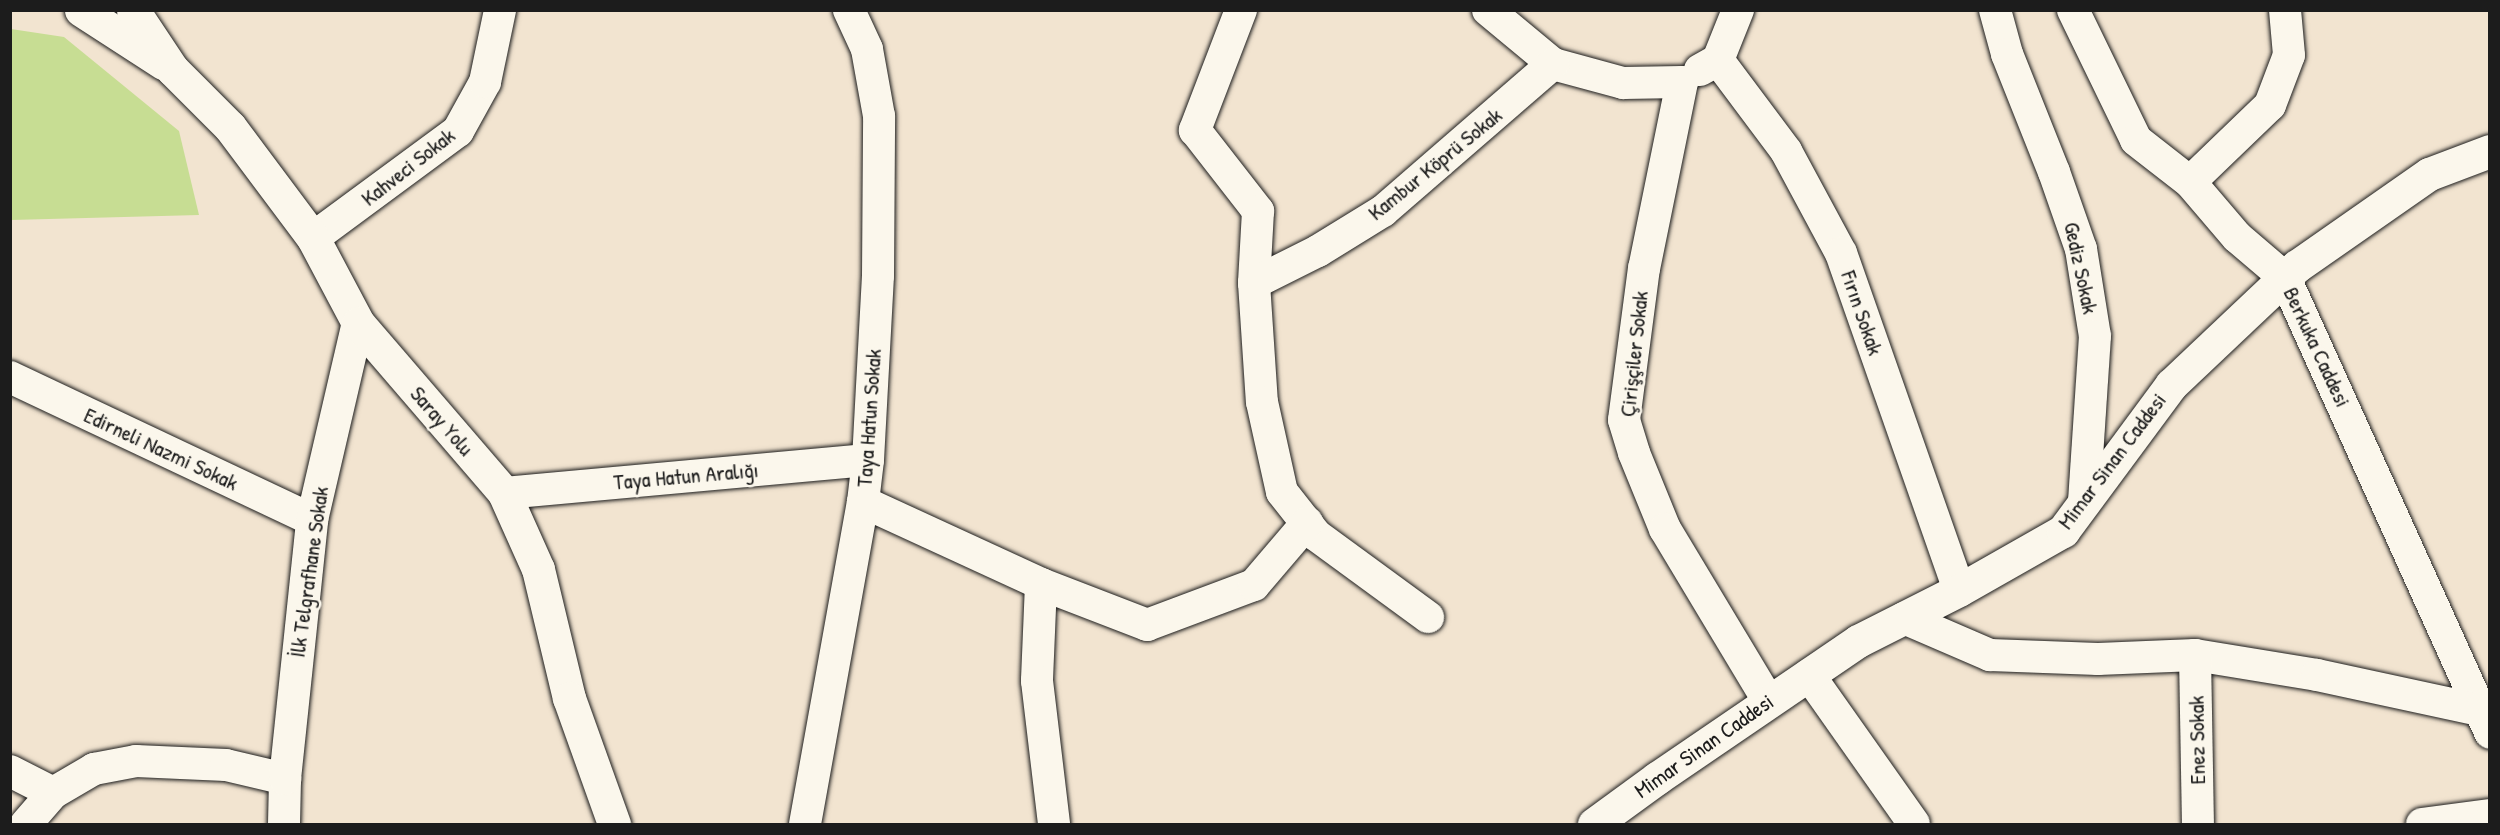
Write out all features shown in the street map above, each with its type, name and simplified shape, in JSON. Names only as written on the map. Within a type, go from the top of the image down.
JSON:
[{"type":"street","name":"Saray Yolu","points":[[81,10],[172,69]]},
{"type":"street","name":"Saray Yolu","points":[[132,10],[172,69],[230,127],[313,238],[358,323],[504,493],[538,569],[569,698],[614,825]]},
{"type":"street","name":"Kahveci Sokak","points":[[313,238],[458,131],[485,82],[500,10]]},
{"type":"street","name":"Taya Hatun Sokak","points":[[805,825],[863,502],[868,460],[878,276],[879,116],[867,49],[849,10]]},
{"type":"street","points":[[1241,10],[1195,130],[1258,211],[1254,283],[1262,402],[1282,492],[1316,534],[1362,571],[1428,617]]},
{"type":"street","points":[[1488,10],[1553,64],[1623,83],[1682,82],[1718,60],[1738,10]]},
{"type":"street","name":"Gediz Sokak","points":[[1995,10],[2007,54],[2054,172],[2081,249],[2095,336],[2084,503]]},
{"type":"street","name":"Berkuka Caddesi","points":[[2073,10],[2136,140],[2190,183],[2237,237],[2285,278],[2487,727]]},
{"type":"street","points":[[2190,183],[2270,105],[2289,55],[2285,10]]},
{"type":"street","name":"Fırın Sokak","points":[[1718,60],[1786,151],[1841,253],[1959,590]]},
{"type":"street","name":"Kambur Köprü Sokak","points":[[1254,283],[1318,250],[1383,211],[1553,64]]},
{"type":"street","name":"Çirişçiler Sokak","points":[[1682,82],[1644,268],[1624,420],[1634,453],[1665,529],[1769,702]]},
{"type":"street","name":"Mimar Sinan Caddesi","points":[[1594,825],[1657,778],[1858,641],[1959,590],[2063,531],[2171,385],[2297,266],[2429,174],[2490,151]]},
{"type":"street","name":"İlk Telgrafhane Sokak","points":[[284,825],[285,779],[312,520],[358,323]]},
{"type":"street","name":"Edirneli Nazmi Sokak","points":[[10,377],[312,520]]},
{"type":"street","name":"Taya Hatun Aralığı","points":[[504,493],[868,460]]},
{"type":"street","points":[[863,502],[1041,584],[1147,626],[1254,585],[1306,523]]},
{"type":"street","points":[[1041,584],[1037,681],[1054,825]]},
{"type":"street","points":[[1904,618],[1990,655],[2098,659],[2195,655],[2317,675],[2487,727]]},
{"type":"street","name":"Enez Sokak","points":[[2195,655],[2198,825]]},
{"type":"street","points":[[1809,675],[1914,825]]},
{"type":"street","points":[[26,825],[53,793],[94,769],[136,761],[226,765],[285,779]]},
{"type":"street","points":[[10,771],[53,793]]},
{"type":"street","points":[[2422,825],[2490,816]]},
{"type":"green space","points":[[11,29],[64,37],[179,131],[199,215],[11,220]]}]
